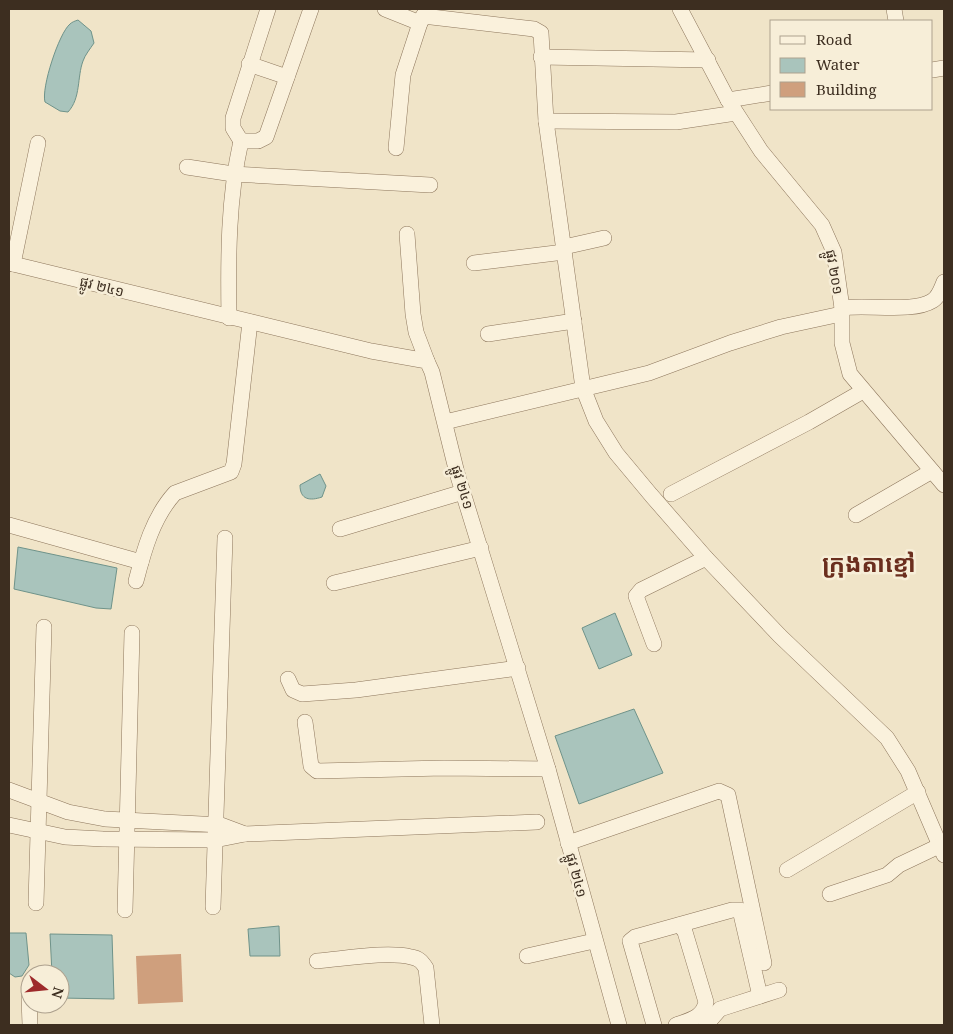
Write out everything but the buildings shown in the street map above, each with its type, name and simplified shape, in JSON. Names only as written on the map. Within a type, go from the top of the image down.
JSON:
[{"type":"street","points":[[229,318],[228,267],[233,174],[241,141],[233,128],[233,118],[268,9]]},
{"type":"street","points":[[241,141],[258,141],[266,136],[311,9]]},
{"type":"street","points":[[385,9],[423,16],[540,30],[546,121],[583,388],[596,421],[616,453],[706,558],[780,636],[887,738],[908,771],[943,850],[899,865],[887,875],[830,894]]},
{"type":"street","name":"ផ្លូវ ២០១","points":[[680,9],[728,100],[760,151],[822,225],[834,252],[841,311],[842,343],[850,374],[944,485]]},
{"type":"street","points":[[396,148],[402,75],[423,16]]},
{"type":"street","points":[[542,58],[708,60]]},
{"type":"street","points":[[249,64],[287,77]]},
{"type":"street","points":[[728,100],[770,93]]},
{"type":"street","points":[[546,121],[676,122],[736,113]]},
{"type":"street","points":[[11,264],[38,143]]},
{"type":"street","points":[[187,167],[233,174],[430,186]]},
{"type":"street","points":[[407,234],[413,314],[416,332],[427,361]]},
{"type":"street","points":[[474,263],[564,249],[604,238]]},
{"type":"street","name":"ផ្លូវ ២៤១","points":[[11,264],[229,318],[371,351],[427,361],[432,372],[463,492],[548,769],[594,941],[619,1025]]},
{"type":"street","points":[[445,422],[649,374],[730,343],[857,306],[921,306],[932,301],[939,294],[944,282]]},
{"type":"street","points":[[488,334],[574,321]]},
{"type":"street","points":[[136,581],[146,542],[168,500],[175,493],[231,472],[234,464],[250,322]]},
{"type":"street","points":[[671,494],[809,422],[863,391]]},
{"type":"street","points":[[856,515],[932,470]]},
{"type":"street","points":[[340,529],[463,492]]},
{"type":"street","points":[[9,525],[141,562]]},
{"type":"street","points":[[213,907],[225,538]]},
{"type":"street","points":[[334,583],[481,548]]},
{"type":"street","points":[[654,644],[636,596],[641,590],[706,558]]},
{"type":"street","points":[[36,903],[44,627]]},
{"type":"street","points":[[125,910],[132,633]]},
{"type":"street","points":[[288,678],[293,690],[302,694],[356,690],[518,668]]},
{"type":"street","points":[[305,722],[311,766],[317,771],[452,768],[548,769]]},
{"type":"street","points":[[9,790],[39,803],[86,815],[216,824],[245,834]]},
{"type":"street","points":[[568,843],[719,791],[724,792],[728,796],[764,963]]},
{"type":"street","points":[[787,870],[918,792]]},
{"type":"street","points":[[9,825],[65,837],[215,840],[245,834],[537,822]]},
{"type":"street","points":[[654,1025],[630,941],[635,937],[732,910],[740,910],[760,996]]},
{"type":"street","points":[[676,1025],[696,1018],[704,1010],[706,1002],[685,932],[680,925]]},
{"type":"street","points":[[527,956],[594,941]]},
{"type":"street","points":[[317,961],[396,955],[412,957],[421,961],[426,968],[432,1025]]},
{"type":"street","points":[[706,1025],[720,1009],[780,990]]},
{"type":"water","points":[[78,20],[91,31],[94,43],[83,61],[77,94],[72,106],[68,112],[60,111],[45,102],[44,95],[48,74],[56,49],[66,29],[70,24]]},
{"type":"water","points":[[320,474],[326,486],[322,497],[306,498],[300,490],[300,485]]},
{"type":"water","points":[[18,547],[117,568],[111,609],[96,608],[14,589]]},
{"type":"water","points":[[615,613],[632,655],[599,669],[582,628]]},
{"type":"water","points":[[634,709],[663,773],[579,804],[555,736]]},
{"type":"water","points":[[279,926],[280,956],[250,956],[248,929]]},
{"type":"water","points":[[9,933],[26,933],[29,964],[20,964],[20,976],[15,977],[9,973]]},
{"type":"water","points":[[50,934],[112,935],[114,999],[70,998],[70,964],[52,964]]},
{"type":"district","name":"ក្រុងតាខ្មៅ","points":[[869,562]]}]
